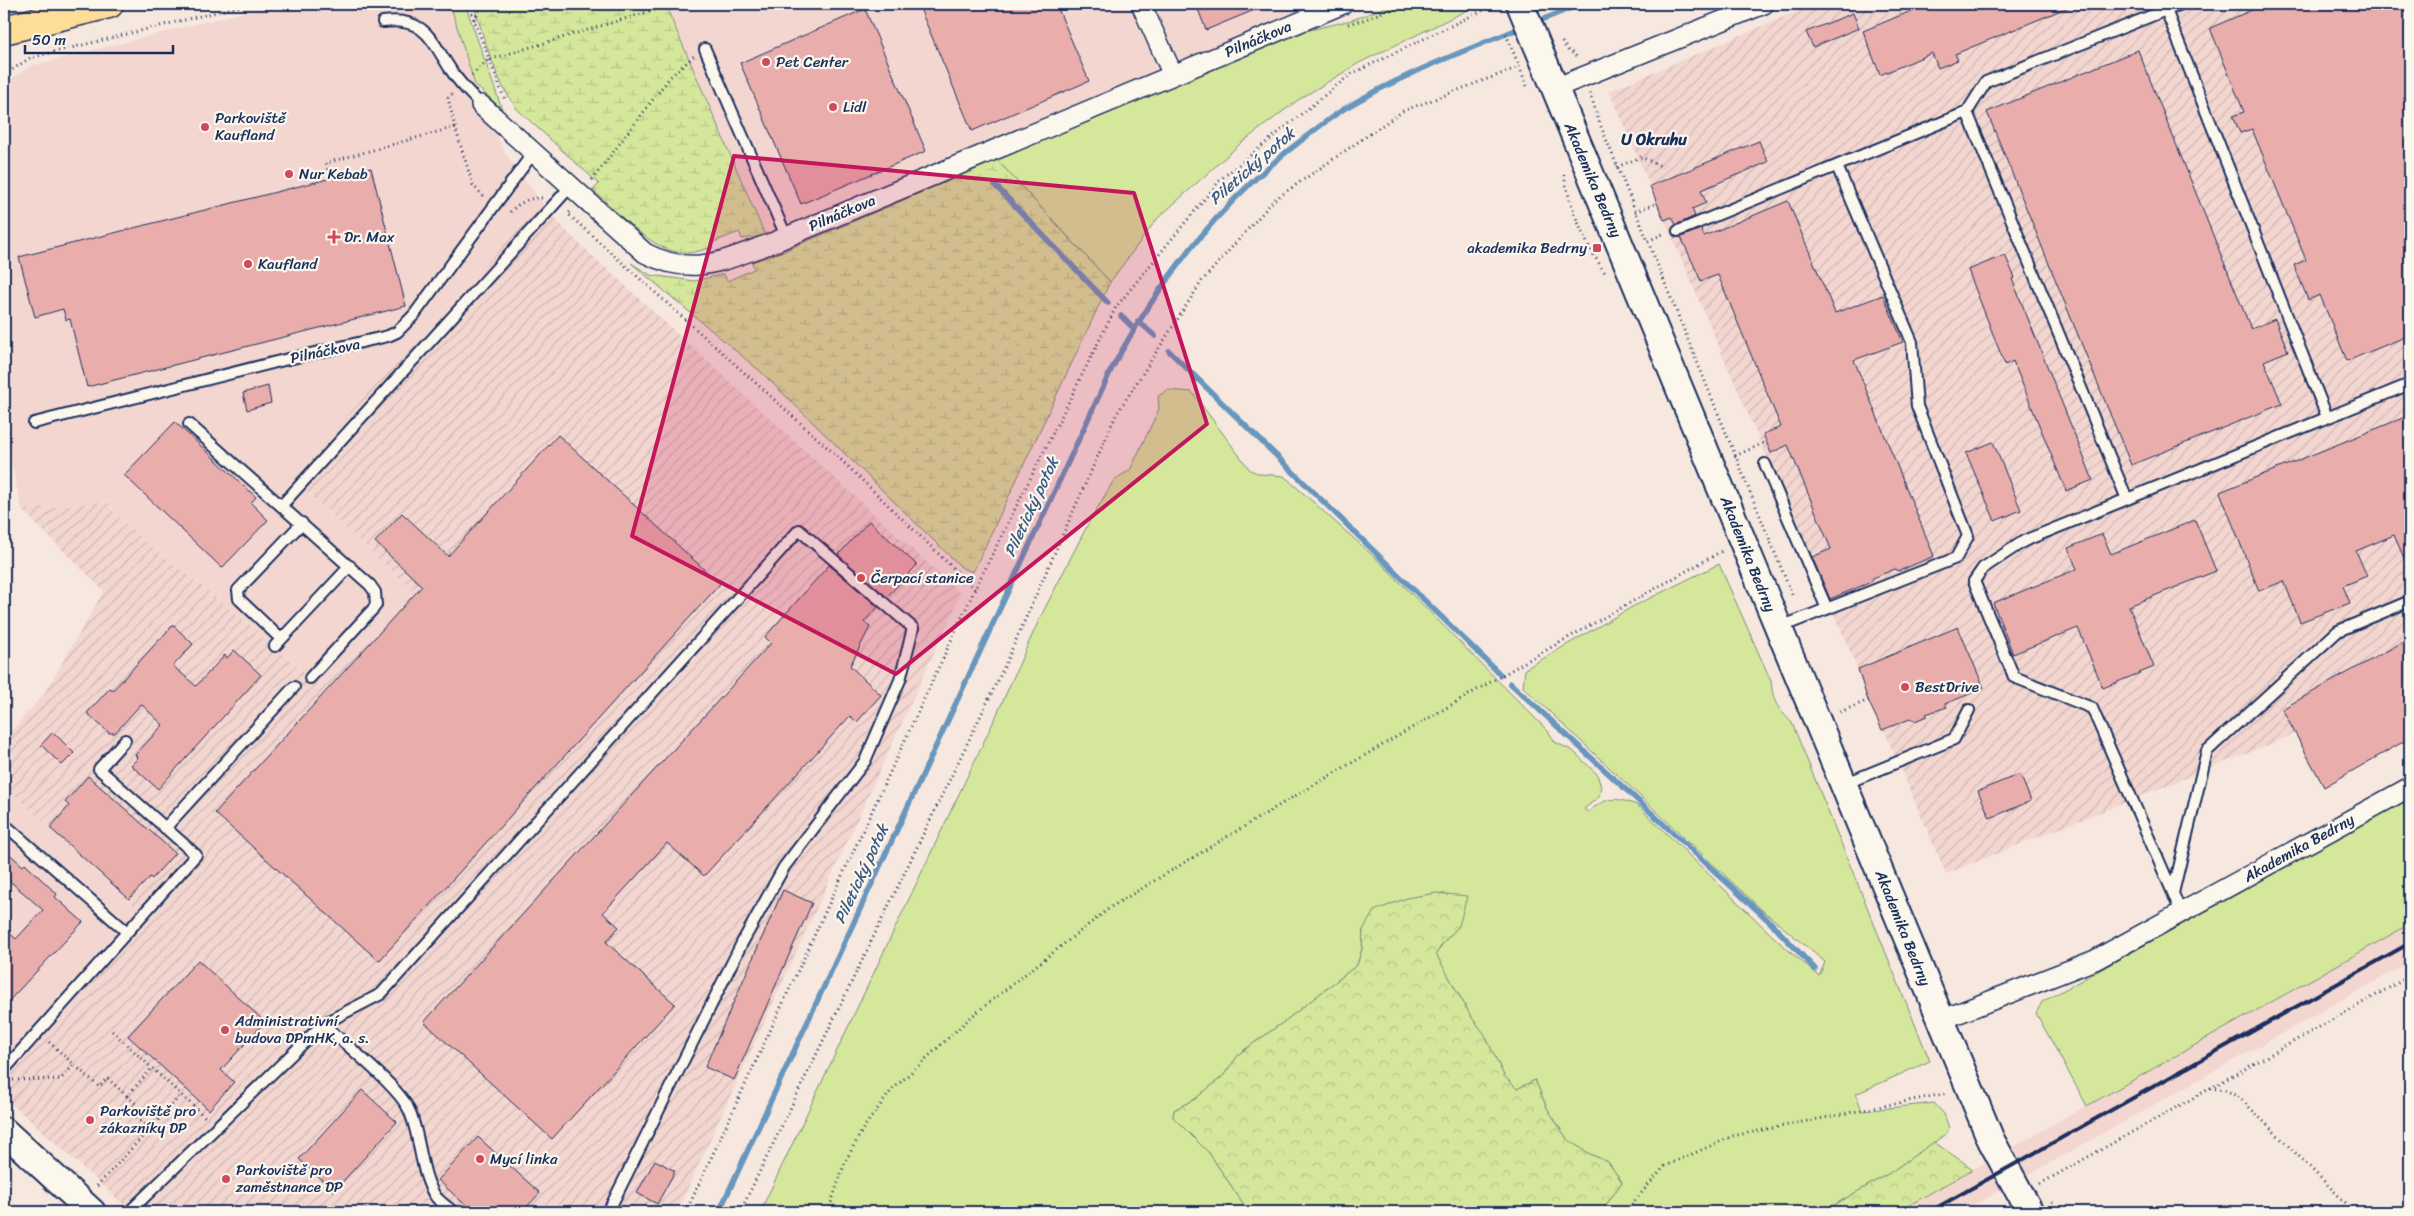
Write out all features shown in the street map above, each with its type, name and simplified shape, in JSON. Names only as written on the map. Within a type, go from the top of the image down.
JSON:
[{"type":"main road","points":[[4,30],[109,4]]},
{"type":"street","points":[[1141,4],[1173,75]]},
{"type":"street","name":"Pilnáčkova","points":[[481,105],[533,153],[581,188],[645,253],[674,265],[693,266],[716,262],[786,236],[1342,4]]},
{"type":"street","name":"Akademika Bedrny","points":[[1520,4],[1530,62],[1555,88],[2000,1161],[2025,1204]]},
{"type":"street","points":[[1555,88],[1764,4]]},
{"type":"street","name":"Akademika Bedrny","points":[[1941,1020],[2095,960],[2410,787]]},
{"type":"street","points":[[10,1140],[94,1200]]},
{"type":"lane","points":[[1673,232],[1967,112],[1986,82],[2164,7],[2181,4]]},
{"type":"lane","points":[[2164,7],[2327,417]]},
{"type":"lane","points":[[383,22],[392,21],[411,24],[428,34],[435,41],[447,64],[481,105]]},
{"type":"lane","points":[[705,49],[786,236]]},
{"type":"lane","points":[[1967,112],[2127,499]]},
{"type":"lane","name":"Pilnáčkova","points":[[34,423],[284,360],[388,336],[397,332],[414,315],[533,153]]},
{"type":"lane","points":[[1778,628],[1956,558],[1968,536],[1917,406],[1912,342],[1837,166]]},
{"type":"lane","points":[[282,505],[581,188]]},
{"type":"lane","points":[[2181,913],[2092,708],[2014,677],[1974,581],[1983,568],[2024,541],[2410,384]]},
{"type":"lane","points":[[189,424],[350,566],[375,592],[376,605],[310,678]]},
{"type":"lane","points":[[1765,464],[1827,609]]},
{"type":"lane","points":[[302,523],[238,590],[239,599],[278,643],[350,566]]},
{"type":"lane","points":[[129,1212],[323,1024],[381,994],[799,530],[913,628],[900,680],[865,761],[784,867],[742,943],[608,1212]]},
{"type":"lane","points":[[2173,892],[2207,751],[2338,631],[2410,601]]},
{"type":"lane","points":[[165,828],[294,687]]},
{"type":"lane","points":[[1843,784],[1954,739],[1969,710]]},
{"type":"lane","points":[[5,1075],[38,1032],[196,855],[99,769],[125,740]]},
{"type":"lane","points":[[4,824],[127,932]]},
{"type":"lane","points":[[323,1024],[393,1089],[409,1108],[418,1133],[429,1184],[436,1197],[453,1212]]},
{"type":"path","points":[[4,75],[30,58],[249,4]]},
{"type":"path","points":[[468,4],[488,60],[506,102]]},
{"type":"path","points":[[474,20],[484,4]]},
{"type":"path","points":[[484,197],[473,185],[448,98],[488,60],[674,4]]},
{"type":"path","points":[[686,1212],[975,589],[1116,307],[1221,179],[1351,74],[1493,5]]},
{"type":"path","points":[[705,49],[670,78],[581,188],[568,214],[837,456],[975,589]]},
{"type":"path","points":[[740,1212],[1000,676],[1116,415],[1202,281],[1274,200],[1403,111],[1530,62]]},
{"type":"path","points":[[330,179],[326,163],[455,127]]},
{"type":"path","points":[[1617,167],[1641,157],[1663,167]]},
{"type":"path","points":[[1636,212],[1657,203]]},
{"type":"path","points":[[1648,241],[1673,232]]},
{"type":"path","points":[[1735,456],[1766,442]]},
{"type":"path","points":[[828,1212],[845,1162],[864,1127],[891,1091],[972,1016],[1111,907],[1288,800],[1525,662],[1730,547],[1744,544]]},
{"type":"path","points":[[1840,712],[1871,699]]},
{"type":"path","points":[[2025,1204],[2210,1088],[2410,976]]},
{"type":"path","points":[[112,1031],[205,1117]]},
{"type":"path","points":[[38,1032],[99,1087],[107,1078],[136,1104],[130,1111],[149,1129]]},
{"type":"path","points":[[5,1075],[61,1079],[74,1065]]},
{"type":"path","points":[[127,1096],[152,1068]]},
{"type":"path","points":[[2210,1088],[2226,1090],[2241,1099],[2355,1212]]},
{"type":"path","points":[[1625,1212],[1665,1166],[1733,1136],[1970,1089]]},
{"type":"path","points":[[94,1200],[149,1129],[180,1094]]},
{"type":"highlighted area","points":[[734,156],[1134,193],[1207,424],[896,674],[632,536]]},
{"type":"shaded area","points":[[276,4],[450,4],[475,85],[505,153],[542,203],[291,477],[412,590],[322,689],[249,624],[145,541],[116,515],[108,501],[22,510],[4,431],[4,84],[30,66]]},
{"type":"shaded area","points":[[665,4],[1315,4],[765,235]]},
{"type":"shaded area","points":[[1814,4],[2410,4],[2410,688],[1946,874],[1609,91]]},
{"type":"shaded area","points":[[542,203],[570,235],[961,594],[677,1212],[132,1212],[4,1097],[4,1080],[149,919],[4,785],[4,739],[44,694],[104,591],[22,510],[108,501],[116,515],[145,541],[249,624],[322,689],[412,590],[291,477]]},
{"type":"shaded area","points":[[4,785],[149,919],[4,1080]]},
{"type":"shaded area","points":[[2410,924],[2410,962],[1962,1212],[1897,1212]]},
{"type":"green space","points":[[450,4],[465,4],[502,109],[475,85]]},
{"type":"green space","points":[[473,4],[665,4],[765,235],[742,239],[739,232],[711,243],[713,248],[686,253],[673,251],[648,239],[593,190],[599,184],[517,109],[496,72]]},
{"type":"green space","points":[[1394,4],[1480,4],[1359,63],[1298,100],[1240,144],[1157,219],[1110,282],[997,160],[1297,33],[1352,20]]},
{"type":"green space","points":[[997,160],[1110,282],[973,572],[962,568],[761,372],[631,263],[650,275],[694,281],[724,274],[727,281],[754,269],[752,262],[784,251]]},
{"type":"green space","points":[[1168,390],[1192,392],[1250,470],[1260,474],[1284,476],[1380,562],[1548,731],[1555,742],[1573,751],[1597,774],[1601,787],[1599,797],[1584,809],[1588,812],[1601,803],[1617,799],[1637,805],[1778,941],[1819,976],[1825,962],[1762,910],[1523,687],[1525,669],[1632,607],[1719,564],[1771,681],[1773,695],[1777,704],[1792,723],[1930,1061],[1856,1094],[1862,1111],[1934,1103],[1944,1114],[1949,1128],[1946,1134],[1888,1174],[1822,1212],[1601,1212],[1622,1182],[1608,1162],[1588,1153],[1567,1139],[1547,1108],[1535,1080],[1517,1089],[1504,1076],[1484,1034],[1472,1018],[1436,954],[1443,943],[1459,926],[1363,930],[1362,949],[1357,965],[1240,1053],[1223,1076],[1195,1099],[1174,1110],[1173,1117],[1209,1153],[1247,1209],[1267,1212],[760,1212],[997,714],[1038,622],[1088,524],[1114,480],[1130,470],[1159,409],[1158,396]]},
{"type":"green space","points":[[2410,798],[2410,924],[2087,1106],[2036,1013],[2042,1002]]},
{"type":"green space","points":[[1436,893],[1467,896],[1459,926],[1443,943],[1436,954],[1472,1018],[1484,1033],[1504,1076],[1517,1089],[1535,1080],[1547,1108],[1567,1139],[1588,1153],[1608,1162],[1622,1182],[1601,1212],[1267,1212],[1247,1209],[1209,1153],[1173,1117],[1174,1110],[1195,1099],[1223,1076],[1240,1053],[1357,965],[1362,949],[1363,930],[1374,911],[1407,898]]},
{"type":"green space","points":[[1934,1142],[1973,1169],[1897,1212],[1822,1212],[1888,1174]]},
{"type":"building","points":[[918,4],[1056,4],[1089,81],[972,131]]},
{"type":"building","points":[[1196,4],[1269,4],[1206,30]]},
{"type":"building","points":[[1928,4],[2076,4],[1955,54],[1958,60],[1938,68],[1932,53],[1880,75],[1863,31]]},
{"type":"building","points":[[2266,4],[2410,4],[2410,335],[2347,361],[2320,295],[2308,300],[2294,265],[2306,260],[2252,129],[2240,133],[2233,116],[2244,112],[2210,28]]},
{"type":"building","name":"Lidl","points":[[865,9],[926,151],[801,204],[740,63]]},
{"type":"building","points":[[1853,13],[1859,28],[1813,47],[1806,32]]},
{"type":"building","points":[[2138,50],[2251,329],[2275,319],[2288,351],[2264,361],[2282,404],[2131,465],[1987,112]]},
{"type":"building","points":[[1759,141],[1768,162],[1701,190],[1706,203],[1692,209],[1695,216],[1676,225],[1672,217],[1664,220],[1650,186]]},
{"type":"building","points":[[371,168],[406,306],[87,387],[70,319],[66,320],[63,309],[35,317],[19,257]]},
{"type":"building","points":[[1788,201],[1835,313],[1883,295],[1903,342],[1854,360],[1934,556],[1899,571],[1895,569],[1873,578],[1871,582],[1830,599],[1812,557],[1831,549],[1788,445],[1771,453],[1763,434],[1781,427],[1718,275],[1701,281],[1681,237],[1701,229],[1704,236]]},
{"type":"building","points":[[2005,255],[2015,278],[2012,279],[2093,480],[2066,491],[2013,361],[2005,365],[1968,270]]},
{"type":"building","points":[[268,386],[271,403],[247,410],[243,393]]},
{"type":"building","points":[[2410,415],[2410,572],[2394,535],[2356,551],[2367,576],[2343,586],[2350,603],[2300,622],[2284,581],[2259,591],[2220,492]]},
{"type":"building","points":[[175,422],[256,497],[251,503],[268,520],[222,568],[124,475]]},
{"type":"building","points":[[558,435],[720,584],[379,961],[215,813],[422,586],[375,542],[402,513],[448,556]]},
{"type":"building","points":[[1993,442],[2021,510],[1995,521],[1966,453]]},
{"type":"building","points":[[2195,520],[2216,571],[2129,606],[2154,667],[2103,688],[2078,628],[2013,654],[1993,603],[2077,569],[2068,548],[2102,534],[2111,554]]},
{"type":"building","points":[[869,521],[917,565],[887,597],[838,555]]},
{"type":"building","points":[[829,565],[878,607],[864,622],[870,627],[850,666],[881,695],[857,722],[850,716],[704,876],[667,843],[603,913],[619,927],[606,942],[675,1004],[552,1139],[424,1022],[771,643],[765,637]]},
{"type":"building","points":[[173,625],[193,644],[173,666],[196,686],[225,655],[227,658],[234,650],[261,675],[158,789],[131,765],[138,758],[135,755],[163,725],[141,704],[115,733],[109,733],[87,713],[110,688],[113,690]]},
{"type":"building","points":[[1958,627],[1984,688],[1945,704],[1947,707],[1926,714],[1927,716],[1915,721],[1910,719],[1882,730],[1867,698],[1858,669]]},
{"type":"building","points":[[2410,638],[2410,738],[2324,787],[2282,709]]},
{"type":"building","points":[[53,732],[74,753],[62,765],[41,745]]},
{"type":"building","points":[[2020,774],[2031,801],[1990,818],[1978,791]]},
{"type":"building","points":[[88,776],[175,853],[152,879],[150,877],[129,899],[50,828],[69,806],[65,802]]},
{"type":"building","points":[[4,849],[23,866],[25,864],[57,894],[55,897],[83,922],[4,1006],[4,928],[16,939],[43,910],[4,876]]},
{"type":"building","points":[[783,890],[812,903],[734,1080],[705,1067]]},
{"type":"building","name":"Administrativní budova DPmHK, a. s.","points":[[198,960],[265,1022],[221,1070],[234,1082],[209,1110],[128,1036]]},
{"type":"building","points":[[362,1090],[397,1122],[334,1191],[299,1159]]},
{"type":"building","name":"Mycí linka","points":[[478,1137],[540,1193],[522,1212],[473,1212],[438,1180]]},
{"type":"building","points":[[655,1160],[675,1171],[657,1204],[637,1193]]},
{"type":"waterway","name":"Piletický potok","points":[[1534,23],[1581,4]]},
{"type":"waterway","name":"Piletický potok","points":[[719,1212],[1111,370],[1151,303],[1196,242],[1221,213],[1276,160],[1330,119],[1387,85],[1523,27]]},
{"type":"waterway","points":[[995,185],[1108,303]]},
{"type":"waterway","points":[[1121,316],[1133,328]]},
{"type":"waterway","points":[[1138,321],[1155,336]]},
{"type":"waterway","points":[[1169,351],[1501,675]]},
{"type":"waterway","points":[[1510,683],[1770,922],[1815,969]]},
{"type":"railway","points":[[1929,1212],[2410,943]]},
{"type":"place","name":"Pet Center","points":[[766,62]]},
{"type":"place","name":"Lidl","points":[[833,107]]},
{"type":"place","name":"Parkoviště Kaufland","points":[[205,127]]},
{"type":"place","name":"Nur Kebab","points":[[289,174]]},
{"type":"place","name":"Dr. Max","points":[[334,237]]},
{"type":"place","name":"akademika Bedrny","points":[[1597,248]]},
{"type":"place","name":"Kaufland","points":[[248,264]]},
{"type":"place","name":"Čerpací stanice","points":[[861,578]]},
{"type":"place","name":"BestDrive","points":[[1905,687]]},
{"type":"place","name":"Administrativní budova DPmHK, a. s.","points":[[225,1030]]},
{"type":"place","name":"Parkoviště pro zákazníky DP","points":[[90,1120]]},
{"type":"place","name":"Mycí linka","points":[[480,1159]]},
{"type":"place","name":"Parkoviště pro zaměstnance DP","points":[[226,1179]]},
{"type":"district","name":"U Okruhu","points":[[1654,139]]}]
